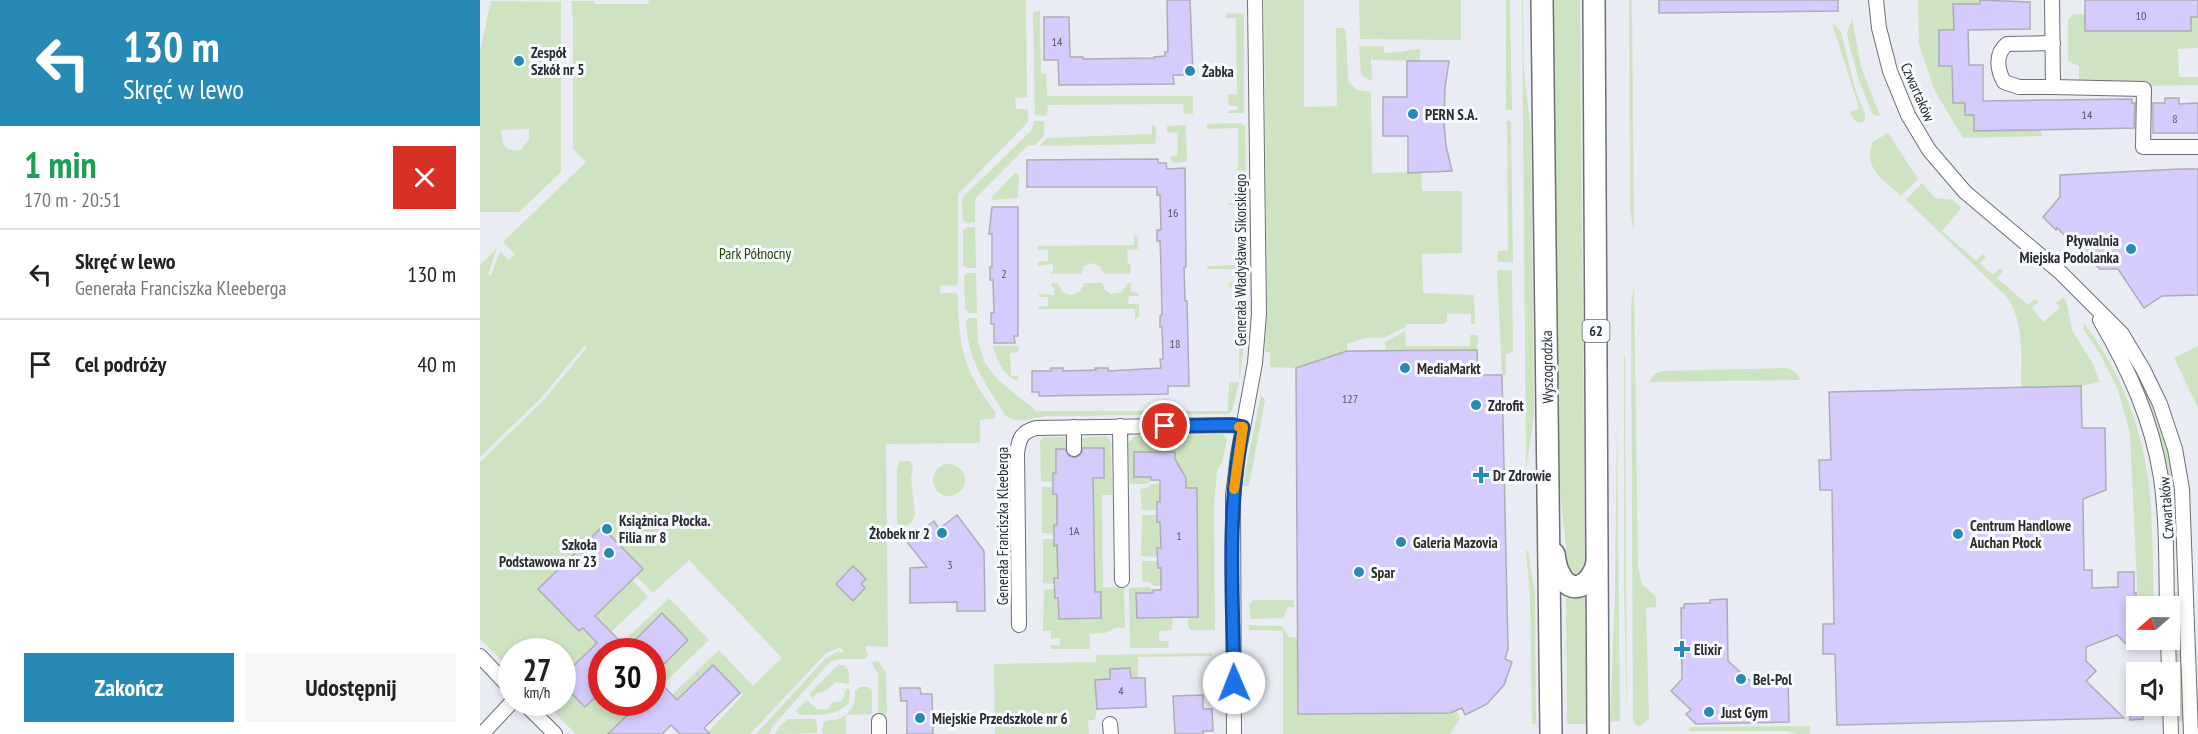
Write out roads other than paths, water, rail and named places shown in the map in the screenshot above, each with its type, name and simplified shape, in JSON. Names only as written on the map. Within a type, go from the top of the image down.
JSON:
[{"type":"main road","name":"Wyszogrodzka","points":[[1542,0],[1551,734]]},
{"type":"main road","name":"62","points":[[1594,0],[1598,734]]},
{"type":"main road","points":[[1550,533],[1559,574],[1570,586],[1581,587],[1586,583],[1592,576],[1597,563]]},
{"type":"street","name":"Generała Władysława Sikorskiego","points":[[1234,734],[1233,505],[1236,468],[1254,372],[1259,314],[1256,0]]},
{"type":"street","name":"Czwartaków","points":[[1876,0],[1879,28],[1890,71],[1908,115],[1929,150],[1956,183],[2061,273],[2122,334],[2151,383],[2166,418],[2177,456],[2192,576],[2191,734]]},
{"type":"street","points":[[2052,0],[2053,87]]},
{"type":"street","points":[[2053,43],[2007,44],[2001,52],[1998,64],[2004,81],[2011,85],[2144,89],[2143,147],[2198,147]]},
{"type":"street","name":"Czwartaków","points":[[2092,305],[2133,380],[2148,424],[2162,491],[2167,596]]},
{"type":"street","name":"Generała Franciszka Kleeberga","points":[[1018,625],[1017,453],[1018,440],[1023,433],[1035,428],[1232,425],[1243,427]]},
{"type":"street","points":[[1120,426],[1122,580]]},
{"type":"street","points":[[1074,427],[1074,448]]},
{"type":"street","points":[[2166,577],[2192,576]]},
{"type":"street","points":[[2168,650],[2171,734]]},
{"type":"street","points":[[480,656],[498,675]]},
{"type":"street","points":[[483,734],[500,716]]},
{"type":"street","points":[[537,716],[555,734]]},
{"type":"place","name":"Zespół Szkół nr 5","points":[[519,61]]},
{"type":"place","name":"Żabka","points":[[1190,71]]},
{"type":"place","name":"PERN S.A.","points":[[1413,114]]},
{"type":"place","name":"Pływalnia Miejska Podolanka","points":[[2131,249]]},
{"type":"place","name":"MediaMarkt","points":[[1405,368]]},
{"type":"place","name":"Zdrofit","points":[[1476,405]]},
{"type":"place","name":"Dr Zdrowie","points":[[1481,475]]},
{"type":"place","name":"Książnica Płocka. Filia nr 8","points":[[607,529]]},
{"type":"place","name":"Żłobek nr 2","points":[[942,533]]},
{"type":"place","name":"Centrum Handlowe Auchan Płock","points":[[1958,534]]},
{"type":"place","name":"Galeria Mazovia","points":[[1401,542]]},
{"type":"place","name":"Szkoła Podstawowa nr 23","points":[[609,553]]},
{"type":"place","name":"Spar","points":[[1359,572]]},
{"type":"place","name":"Elixir","points":[[1682,649]]},
{"type":"place","name":"Bel-Pol","points":[[1741,679]]},
{"type":"place","name":"Just Gym","points":[[1709,712]]},
{"type":"place","name":"Miejskie Przedszkole nr 6","points":[[920,718]]},
{"type":"park label","name":"Park Północny","points":[[755,253]]}]
